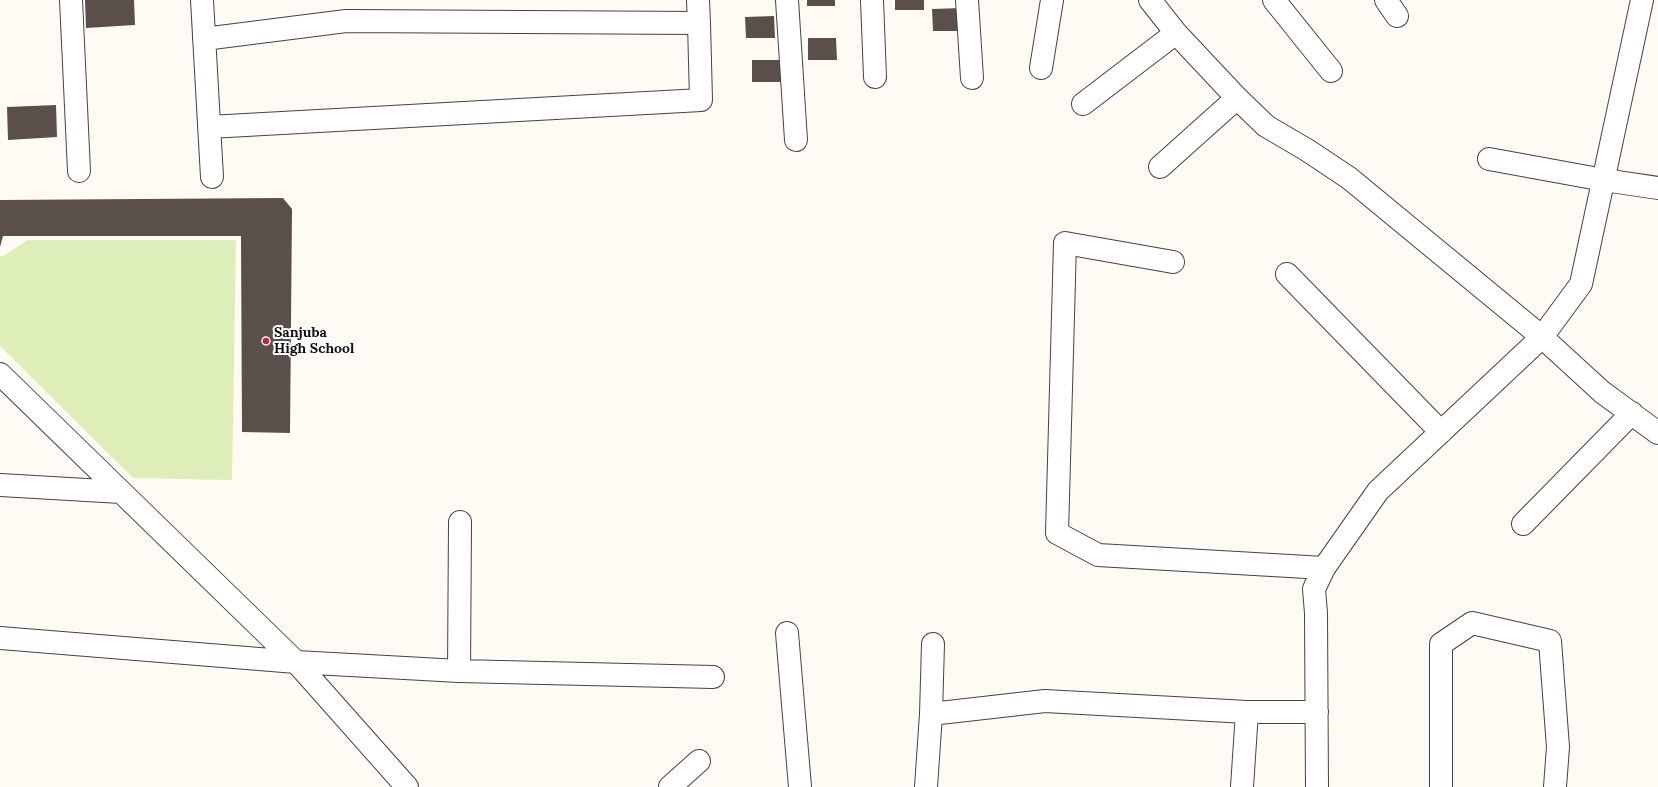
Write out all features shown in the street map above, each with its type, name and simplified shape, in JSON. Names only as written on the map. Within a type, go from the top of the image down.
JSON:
[{"type":"street","points":[[71,0],[79,171]]},
{"type":"street","points":[[202,0],[212,177]]},
{"type":"street","points":[[209,127],[701,100],[698,0]]},
{"type":"street","points":[[787,0],[796,140]]},
{"type":"street","points":[[872,0],[875,77]]},
{"type":"street","points":[[968,0],[972,78]]},
{"type":"street","points":[[1041,68],[1052,0]]},
{"type":"street","points":[[1150,0],[1176,33],[1237,98],[1266,126],[1307,150],[1349,178],[1542,337],[1602,392],[1658,433]]},
{"type":"street","points":[[1274,0],[1331,71]]},
{"type":"street","points":[[1317,787],[1316,613],[1314,589],[1324,568],[1378,491],[1542,337],[1581,284],[1642,0]]},
{"type":"street","points":[[204,38],[346,21],[699,23]]},
{"type":"street","points":[[1083,104],[1176,33]]},
{"type":"street","points":[[1160,167],[1237,98]]},
{"type":"street","points":[[1489,159],[1604,180],[1658,188]]},
{"type":"street","points":[[1173,262],[1065,243],[1057,533],[1098,555],[1324,568]]},
{"type":"street","points":[[1287,274],[1441,432]]},
{"type":"street","points":[[0,374],[296,662],[407,787]]},
{"type":"street","points":[[1523,524],[1632,413]]},
{"type":"street","points":[[0,485],[121,492]]},
{"type":"street","points":[[460,522],[460,671]]},
{"type":"street","points":[[1441,787],[1441,644],[1472,623],[1550,641],[1558,747],[1555,787]]},
{"type":"street","points":[[787,633],[800,787]]},
{"type":"street","points":[[0,638],[296,662],[460,671],[713,677]]},
{"type":"street","points":[[926,787],[931,714],[933,644]]},
{"type":"street","points":[[931,714],[1045,701],[1247,712],[1317,712]]},
{"type":"street","points":[[1242,787],[1247,712]]},
{"type":"street","points":[[670,787],[698,761]]},
{"type":"green space","points":[[28,240],[236,240],[232,480],[133,478],[0,346],[0,256],[3,256]]},
{"type":"building","points":[[85,0],[134,0],[135,25],[86,28]]},
{"type":"building","points":[[807,0],[835,0],[835,6],[807,6]]},
{"type":"building","points":[[895,0],[924,0],[924,10],[895,10]]},
{"type":"building","points":[[961,8],[961,31],[933,31],[932,9]]},
{"type":"building","points":[[774,16],[775,38],[746,38],[745,17]]},
{"type":"building","points":[[808,38],[836,38],[837,60],[808,60]]},
{"type":"building","points":[[752,60],[780,60],[781,82],[752,82]]},
{"type":"building","points":[[56,105],[57,137],[8,140],[7,107]]},
{"type":"building","name":"Sanjuba High School","points":[[283,198],[292,209],[290,433],[242,432],[241,236],[3,236],[0,247],[0,200]]},
{"type":"place","name":"Sanjuba High School","points":[[266,341]]}]
